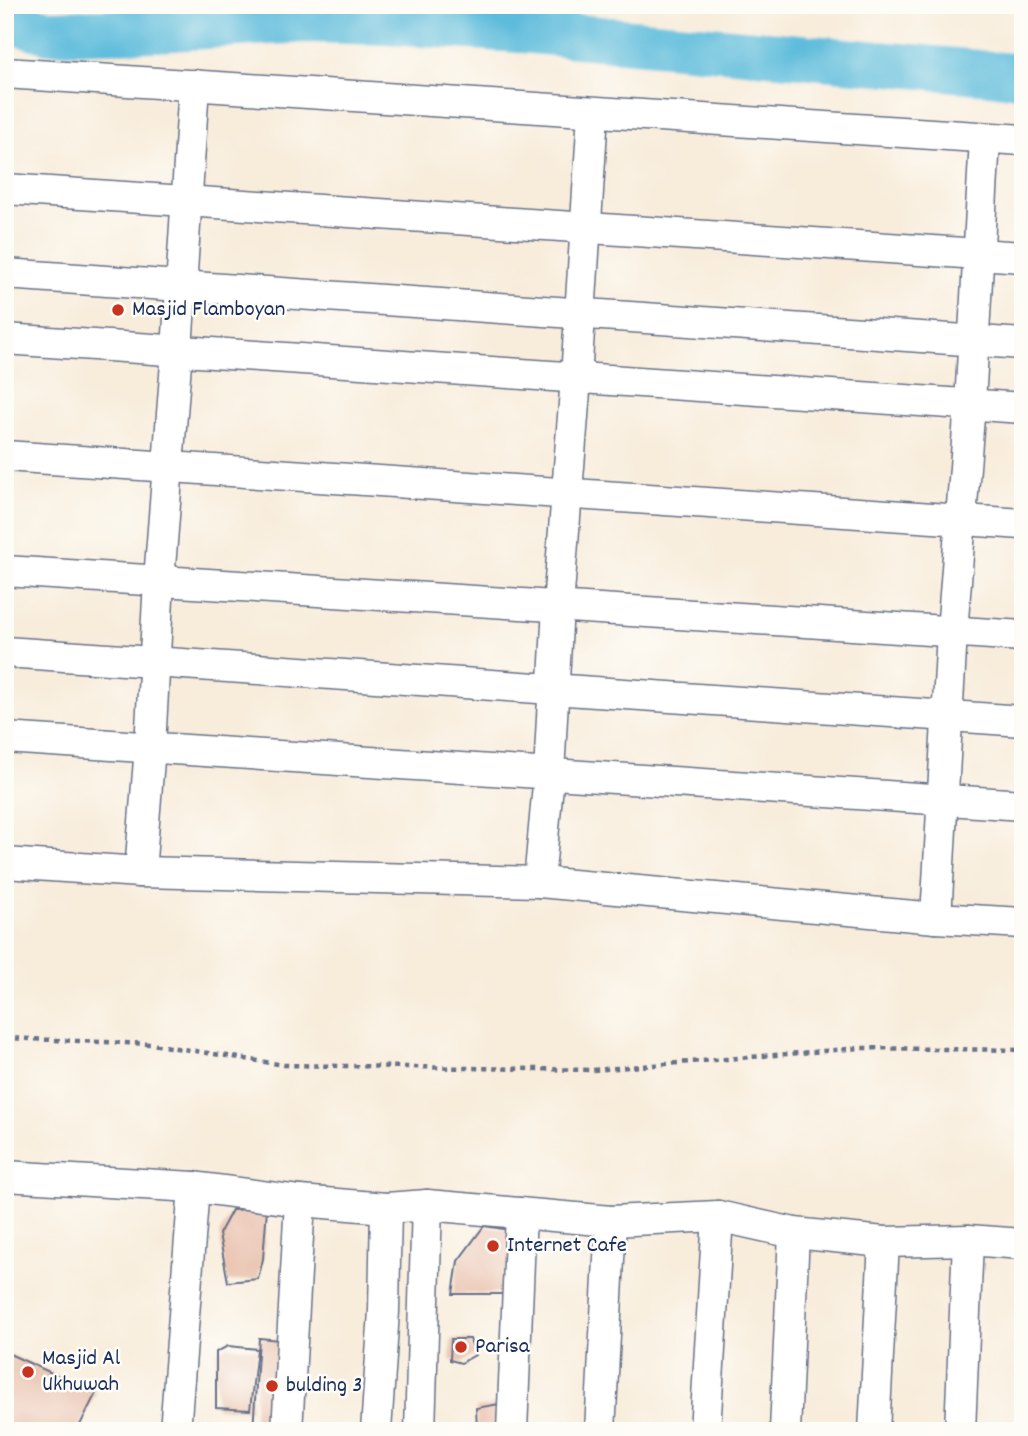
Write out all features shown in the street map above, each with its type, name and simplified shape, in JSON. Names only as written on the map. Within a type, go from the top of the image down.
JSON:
[{"type":"street","points":[[5,73],[1023,140]]},
{"type":"street","points":[[140,872],[194,85]]},
{"type":"street","points":[[539,883],[549,774],[558,606],[593,113]]},
{"type":"street","points":[[936,918],[951,632],[970,404],[985,139]]},
{"type":"street","points":[[5,189],[1023,257]]},
{"type":"street","points":[[5,274],[1023,344]]},
{"type":"street","points":[[5,339],[1023,408]]},
{"type":"street","points":[[5,456],[1023,524]]},
{"type":"street","points":[[5,571],[1023,636]]},
{"type":"street","points":[[5,652],[1023,721]]},
{"type":"street","points":[[5,738],[1023,805]]},
{"type":"street","points":[[5,863],[140,872],[539,883],[936,918],[1023,923]]},
{"type":"street","points":[[5,1176],[194,1187],[300,1201],[386,1208],[427,1205],[611,1221],[718,1216],[794,1233],[884,1242],[968,1240],[1023,1244]]},
{"type":"street","points":[[175,1431],[194,1187]]},
{"type":"street","points":[[287,1431],[300,1201]]},
{"type":"street","points":[[420,1431],[427,1205]]},
{"type":"street","points":[[376,1431],[384,1311],[386,1208]]},
{"type":"street","points":[[512,1431],[521,1213]]},
{"type":"street","points":[[705,1431],[718,1216]]},
{"type":"street","points":[[600,1431],[611,1221]]},
{"type":"street","points":[[785,1431],[794,1233]]},
{"type":"street","points":[[960,1431],[968,1240]]},
{"type":"street","points":[[874,1431],[884,1242]]},
{"type":"path","points":[[5,1038],[151,1044],[284,1065],[593,1070],[860,1048],[1023,1050]]},
{"type":"building","points":[[267,1208],[263,1259],[258,1279],[228,1282],[219,1234],[232,1210]]},
{"type":"building","name":"Internet Cafe","points":[[484,1226],[517,1231],[517,1294],[453,1294],[458,1261]]},
{"type":"building","name":"bulding 3","points":[[259,1338],[290,1341],[285,1431],[253,1431]]},
{"type":"building","name":"Parisa","points":[[451,1339],[470,1339],[475,1355],[461,1363],[450,1360]]},
{"type":"building","points":[[228,1346],[257,1349],[250,1410],[216,1408],[216,1352]]},
{"type":"building","name":"Masjid Al Ukhuwah","points":[[5,1352],[96,1393],[77,1431],[5,1431]]},
{"type":"building","points":[[505,1403],[508,1428],[477,1429],[476,1408]]},
{"type":"waterway","points":[[5,18],[49,32],[156,30],[305,21],[387,23],[521,31],[1023,76]]},
{"type":"place","name":"Masjid Flamboyan","points":[[118,310]]},
{"type":"place","name":"Internet Cafe","points":[[493,1246]]},
{"type":"place","name":"Parisa","points":[[461,1347]]},
{"type":"place","name":"Masjid Al Ukhuwah","points":[[28,1372]]},
{"type":"place","name":"bulding 3","points":[[272,1386]]}]
